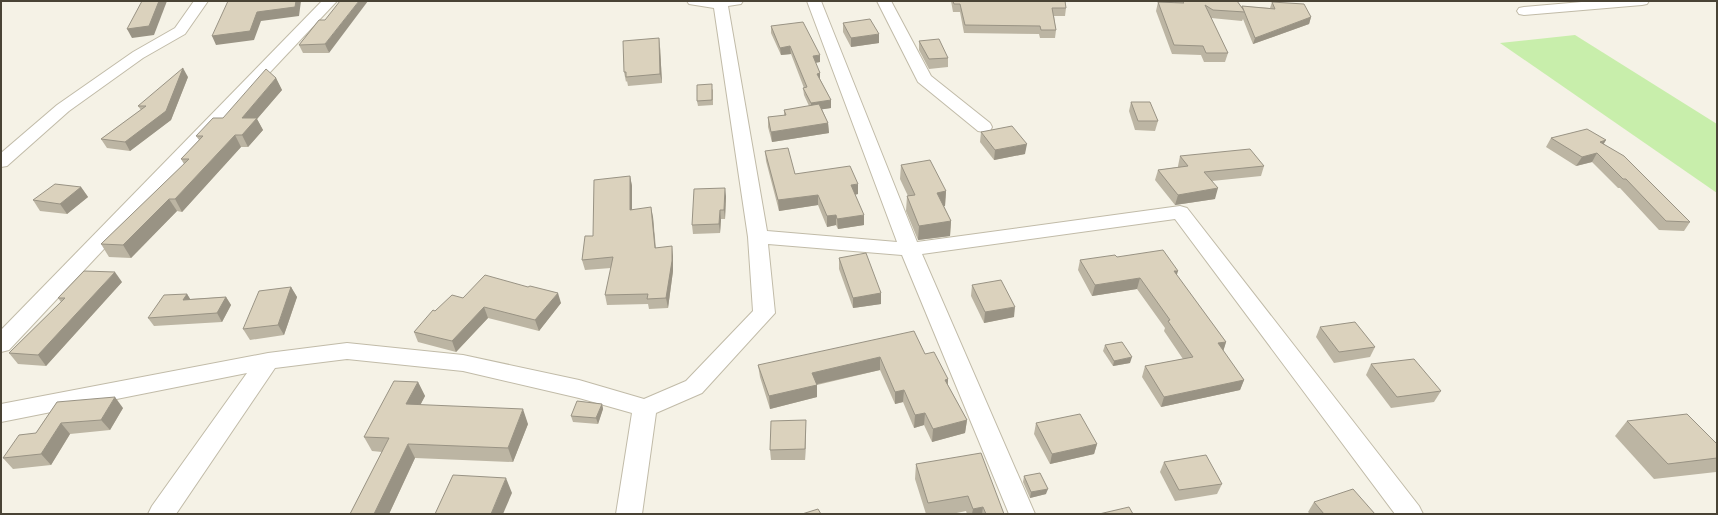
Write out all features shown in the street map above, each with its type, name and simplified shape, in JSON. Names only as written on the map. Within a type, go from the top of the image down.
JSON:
[{"type":"street","points":[[1,162],[63,108],[138,55],[180,31],[201,1]]},
{"type":"street","points":[[1,344],[117,221],[181,158],[330,1]]},
{"type":"street","points":[[1,413],[268,361],[347,351],[463,363],[579,389],[644,408],[694,387],[764,313],[758,237],[725,2],[694,1]]},
{"type":"street","points":[[814,1],[910,249],[1022,514]]},
{"type":"street","points":[[884,1],[924,79],[984,127]]},
{"type":"street","points":[[1524,11],[1642,1]]},
{"type":"street","points":[[758,237],[910,249],[1180,212],[1410,514]]},
{"type":"street","points":[[161,514],[268,361]]},
{"type":"street","points":[[629,514],[644,408]]},
{"type":"green space","points":[[1575,35],[1717,124],[1717,193],[1500,43]]},
{"type":"building","points":[[142,1],[159,1],[149,26],[127,29]]},
{"type":"building","points":[[228,1],[296,1],[295,7],[257,12],[250,31],[212,36]]},
{"type":"building","points":[[340,1],[359,1],[325,44],[299,45],[319,20],[325,20]]},
{"type":"building","points":[[953,1],[1065,1],[1066,8],[1052,8],[1056,30],[1041,30],[1040,26],[965,25],[960,4],[954,4]]},
{"type":"building","points":[[1182,1],[1237,1],[1245,12],[1213,10],[1205,5],[1228,53],[1206,53],[1203,46],[1174,45],[1158,2],[1184,3]]},
{"type":"building","points":[[1272,2],[1304,4],[1311,17],[1255,38],[1242,6],[1275,9]]},
{"type":"building","points":[[870,19],[879,34],[851,38],[843,23]]},
{"type":"building","points":[[803,22],[820,55],[813,56],[820,73],[817,74],[831,100],[811,103],[803,88],[807,87],[790,46],[780,48],[771,26]]},
{"type":"building","points":[[659,38],[660,74],[626,77],[626,72],[624,72],[623,41]]},
{"type":"building","points":[[939,39],[948,58],[929,59],[919,41]]},
{"type":"building","points":[[183,68],[166,111],[125,142],[101,139],[146,106],[138,106]]},
{"type":"building","points":[[266,69],[276,78],[242,118],[257,118],[242,135],[235,135],[175,199],[169,199],[123,245],[101,244],[189,159],[181,159],[203,136],[196,136],[213,118],[223,118]]},
{"type":"building","points":[[712,84],[712,100],[697,101],[697,85]]},
{"type":"building","points":[[1131,102],[1150,102],[1158,121],[1138,121]]},
{"type":"building","points":[[819,104],[828,123],[771,132],[768,117],[786,115],[784,110]]},
{"type":"building","points":[[1012,126],[1027,144],[995,150],[981,132]]},
{"type":"building","points":[[1587,129],[1606,140],[1600,142],[1624,156],[1690,222],[1666,221],[1626,179],[1623,179],[1597,153],[1582,157],[1551,138]]},
{"type":"building","points":[[788,148],[795,174],[850,166],[858,184],[851,185],[864,215],[837,219],[836,215],[827,216],[818,195],[778,200],[765,151]]},
{"type":"building","points":[[1250,149],[1264,166],[1204,172],[1218,188],[1178,195],[1158,170],[1188,166],[1180,156]]},
{"type":"building","points":[[930,160],[946,191],[937,193],[951,221],[919,226],[907,196],[915,195],[901,165]]},
{"type":"building","points":[[630,176],[630,210],[651,207],[655,248],[672,246],[672,261],[666,298],[647,299],[648,294],[605,295],[613,257],[582,260],[585,236],[593,236],[594,180]]},
{"type":"building","points":[[55,184],[81,187],[60,204],[33,200]]},
{"type":"building","points":[[725,188],[724,210],[720,210],[719,224],[692,225],[694,189]]},
{"type":"building","points":[[1163,250],[1178,271],[1174,271],[1226,342],[1218,343],[1244,380],[1164,397],[1145,366],[1193,357],[1168,321],[1170,320],[1140,278],[1095,285],[1080,260],[1115,255],[1117,257]]},
{"type":"building","points":[[866,253],[881,293],[853,298],[839,258]]},
{"type":"building","points":[[84,271],[115,272],[38,355],[9,353],[65,298],[58,298]]},
{"type":"building","points":[[485,275],[528,287],[530,286],[558,293],[535,320],[484,307],[452,341],[414,332],[433,310],[435,311],[452,295],[463,298]]},
{"type":"building","points":[[1001,280],[1015,307],[985,312],[972,285]]},
{"type":"building","points":[[291,287],[278,325],[243,329],[259,291]]},
{"type":"building","points":[[187,294],[183,300],[226,297],[217,313],[148,318],[164,295]]},
{"type":"building","points":[[1355,322],[1375,347],[1339,352],[1320,327]]},
{"type":"building","points":[[914,331],[925,354],[934,352],[948,379],[945,380],[967,420],[933,429],[925,413],[915,415],[904,390],[895,392],[880,357],[812,373],[817,385],[769,396],[758,365]]},
{"type":"building","points":[[1122,342],[1132,357],[1114,361],[1105,345]]},
{"type":"building","points":[[1414,359],[1441,391],[1397,397],[1371,364]]},
{"type":"building","points":[[394,381],[418,382],[406,404],[523,409],[508,448],[408,444],[374,514],[350,514],[389,438],[364,437]]},
{"type":"building","points":[[115,397],[101,420],[61,423],[41,454],[3,458],[19,435],[36,433],[57,402]]},
{"type":"building","points":[[577,401],[602,404],[596,418],[571,416]]},
{"type":"building","points":[[1080,414],[1097,444],[1052,454],[1036,423]]},
{"type":"building","points":[[1687,414],[1717,444],[1717,458],[1668,464],[1627,421]]},
{"type":"building","points":[[806,420],[805,449],[770,450],[771,421]]},
{"type":"building","points":[[981,453],[1004,514],[986,514],[983,507],[973,509],[968,496],[928,503],[916,464]]},
{"type":"building","points":[[1206,455],[1222,484],[1179,490],[1164,462]]},
{"type":"building","points":[[1040,473],[1048,489],[1031,492],[1024,476]]},
{"type":"building","points":[[453,475],[506,478],[491,514],[435,514]]},
{"type":"building","points":[[1353,489],[1375,514],[1324,514],[1314,502]]},
{"type":"building","points":[[1129,507],[1133,514],[1099,514]]},
{"type":"building","points":[[818,509],[821,514],[802,514]]}]
